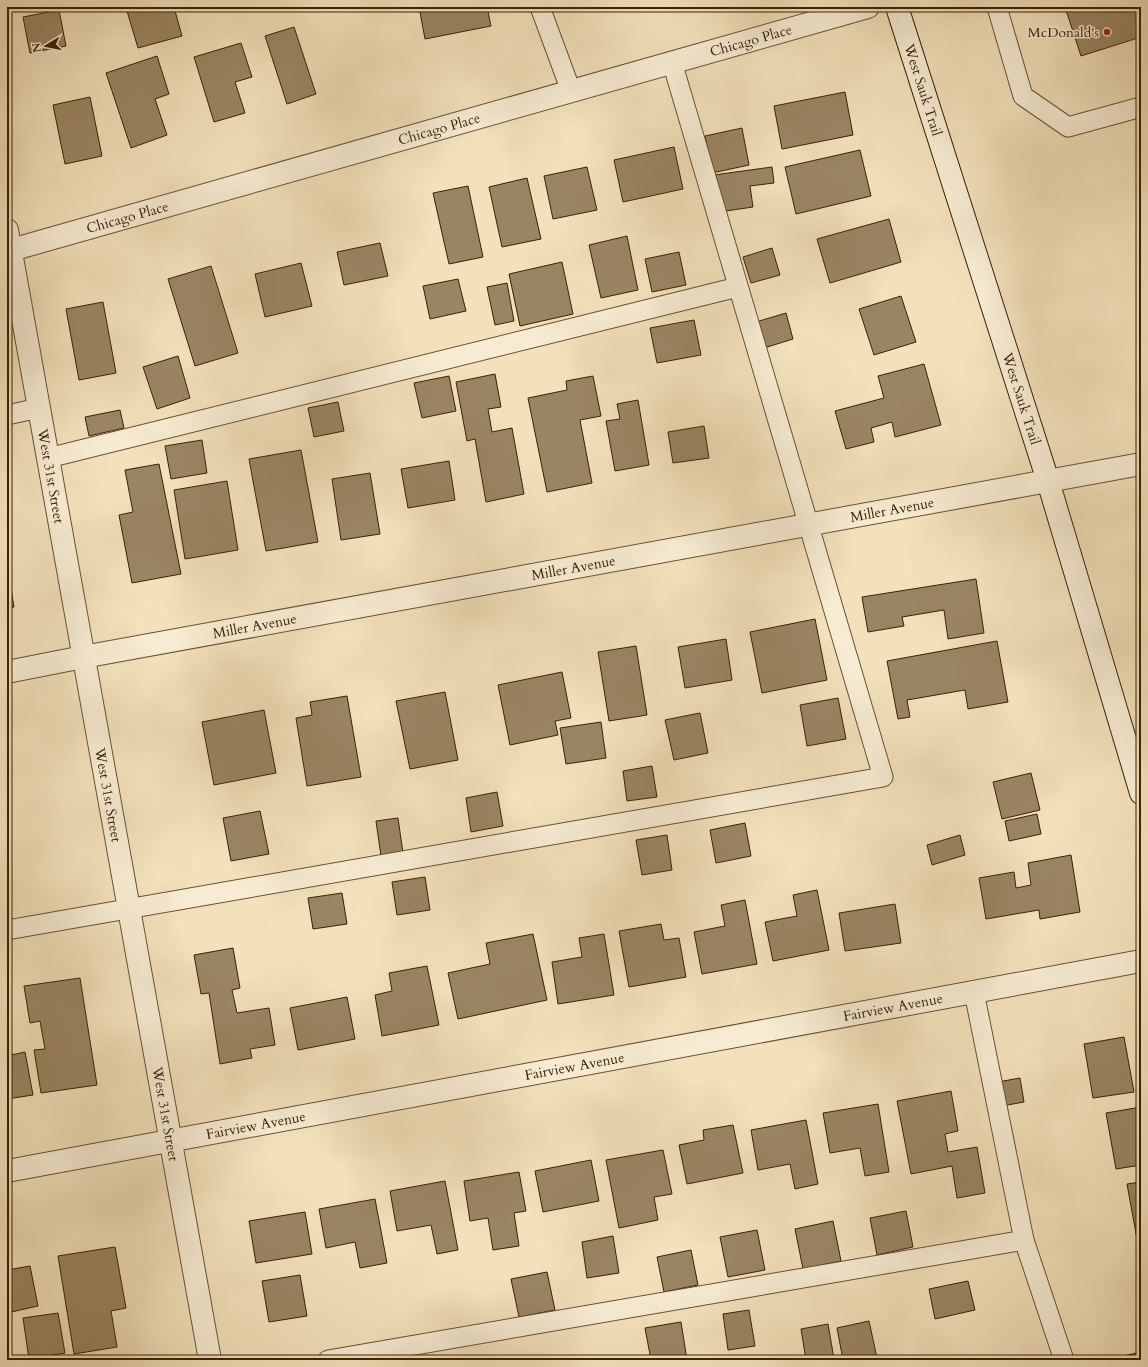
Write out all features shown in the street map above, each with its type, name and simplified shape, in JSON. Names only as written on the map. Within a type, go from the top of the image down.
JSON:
[{"type":"street","name":"Chicago Place","points":[[9,240],[571,91],[868,7]]},
{"type":"street","name":"West Sauk Trail","points":[[897,7],[1048,481],[1141,793]]},
{"type":"street","name":"West 31st Street","points":[[9,240],[210,1360]]},
{"type":"street","name":"Miller Avenue","points":[[7,672],[1141,464]]},
{"type":"street","name":"Fairview Avenue","points":[[7,1172],[1141,961]]},
{"type":"lane","points":[[540,7],[571,91]]},
{"type":"lane","points":[[997,7],[1023,96],[1068,127],[1141,107]]},
{"type":"lane","points":[[7,930],[883,777],[672,62]]},
{"type":"lane","points":[[48,458],[738,287]]},
{"type":"lane","points":[[7,415],[39,408]]},
{"type":"lane","points":[[974,992],[1024,1240],[1064,1360]]},
{"type":"lane","points":[[328,1360],[1024,1240]]},
{"type":"building","points":[[140,7],[174,7],[182,36],[138,48],[127,11]]},
{"type":"building","points":[[419,7],[487,7],[491,26],[425,39]]},
{"type":"building","name":"McDonald's","points":[[1065,7],[1141,7],[1141,37],[1081,56]]},
{"type":"building","points":[[59,10],[66,46],[30,53],[23,17]]},
{"type":"building","points":[[294,27],[316,94],[287,104],[265,36]]},
{"type":"building","points":[[241,43],[252,77],[235,82],[245,113],[214,122],[194,57]]},
{"type":"building","points":[[157,56],[169,94],[155,99],[167,135],[131,148],[106,73]]},
{"type":"building","points":[[845,92],[853,135],[782,149],[774,106]]},
{"type":"building","points":[[90,97],[102,156],[65,164],[53,105]]},
{"type":"building","points":[[742,128],[749,165],[712,173],[705,136]]},
{"type":"building","points":[[674,147],[683,189],[623,202],[614,160]]},
{"type":"building","points":[[860,150],[871,196],[796,214],[785,167]]},
{"type":"building","points":[[587,167],[597,210],[553,219],[544,176]]},
{"type":"building","points":[[772,167],[774,183],[750,186],[753,207],[719,212],[714,175]]},
{"type":"building","points":[[527,178],[541,239],[502,247],[489,187]]},
{"type":"building","points":[[468,186],[483,257],[449,264],[433,193]]},
{"type":"building","points":[[889,219],[901,262],[830,283],[817,239]]},
{"type":"building","points":[[627,236],[638,290],[601,298],[589,245]]},
{"type":"building","points":[[380,243],[388,276],[344,285],[337,252]]},
{"type":"building","points":[[772,248],[780,275],[751,283],[743,257]]},
{"type":"building","points":[[679,252],[686,285],[652,292],[645,259]]},
{"type":"building","points":[[562,262],[573,314],[520,326],[509,274]]},
{"type":"building","points":[[301,263],[312,306],[265,317],[255,274]]},
{"type":"building","points":[[211,266],[238,353],[195,366],[168,279]]},
{"type":"building","points":[[458,279],[466,311],[430,319],[423,286]]},
{"type":"building","points":[[507,283],[514,321],[495,325],[487,287]]},
{"type":"building","points":[[901,296],[916,342],[874,355],[859,309]]},
{"type":"building","points":[[103,302],[116,373],[79,380],[66,309]]},
{"type":"building","points":[[786,313],[793,339],[764,348],[756,322]]},
{"type":"building","points":[[694,320],[701,355],[657,363],[650,328]]},
{"type":"building","points":[[178,356],[190,398],[157,409],[143,367]]},
{"type":"building","points":[[924,364],[941,425],[895,437],[892,422],[871,428],[874,442],[846,449],[835,411],[884,398],[878,376]]},
{"type":"building","points":[[495,374],[501,407],[488,409],[492,432],[512,428],[524,494],[486,502],[475,439],[467,441],[456,382]]},
{"type":"building","points":[[449,376],[456,411],[422,418],[414,383]]},
{"type":"building","points":[[593,376],[601,416],[580,420],[592,483],[547,492],[528,398],[567,390],[566,381]]},
{"type":"building","points":[[638,400],[649,465],[615,471],[606,421],[620,419],[617,404]]},
{"type":"building","points":[[338,402],[344,431],[314,437],[308,408]]},
{"type":"building","points":[[120,410],[124,428],[89,436],[85,417]]},
{"type":"building","points":[[704,426],[709,458],[673,463],[668,432]]},
{"type":"building","points":[[202,440],[207,473],[171,479],[165,446]]},
{"type":"building","points":[[301,450],[318,542],[266,551],[249,459]]},
{"type":"building","points":[[449,461],[455,500],[408,508],[401,469]]},
{"type":"building","points":[[159,464],[181,574],[132,583],[119,515],[133,512],[125,470]]},
{"type":"building","points":[[370,473],[380,534],[341,540],[332,479]]},
{"type":"building","points":[[227,481],[238,550],[185,559],[174,490]]},
{"type":"building","points":[[7,565],[14,607],[7,608]]},
{"type":"building","points":[[976,579],[984,633],[948,639],[944,610],[902,617],[904,626],[868,632],[862,597]]},
{"type":"building","points":[[815,619],[827,680],[762,693],[750,632]]},
{"type":"building","points":[[726,639],[732,680],[685,688],[678,647]]},
{"type":"building","points":[[997,641],[1008,702],[968,709],[965,690],[907,700],[910,717],[898,719],[887,661]]},
{"type":"building","points":[[636,646],[647,715],[609,721],[598,652]]},
{"type":"building","points":[[562,672],[571,718],[555,721],[558,735],[510,745],[498,685]]},
{"type":"building","points":[[445,692],[458,760],[410,769],[396,701]]},
{"type":"building","points":[[347,696],[361,777],[307,786],[296,718],[312,715],[310,702]]},
{"type":"building","points":[[838,698],[846,739],[807,746],[800,705]]},
{"type":"building","points":[[264,710],[276,773],[214,785],[202,722]]},
{"type":"building","points":[[700,713],[708,753],[674,760],[665,720]]},
{"type":"building","points":[[601,722],[606,758],[566,764],[560,728]]},
{"type":"building","points":[[652,766],[657,797],[627,801],[623,771]]},
{"type":"building","points":[[1031,773],[1040,810],[1002,819],[993,782]]},
{"type":"building","points":[[497,792],[503,826],[471,832],[466,798]]},
{"type":"building","points":[[260,811],[269,854],[231,861],[223,818]]},
{"type":"building","points":[[1037,814],[1041,834],[1009,841],[1005,821]]},
{"type":"building","points":[[398,818],[403,853],[381,856],[376,821]]},
{"type":"building","points":[[745,823],[751,856],[716,863],[710,830]]},
{"type":"building","points":[[667,835],[672,870],[642,875],[636,840]]},
{"type":"building","points":[[960,835],[965,855],[932,865],[927,845]]},
{"type":"building","points":[[1071,855],[1080,912],[1040,919],[1039,910],[986,919],[979,878],[1014,872],[1016,888],[1031,885],[1028,863]]},
{"type":"building","points":[[425,877],[430,910],[397,915],[392,882]]},
{"type":"building","points":[[817,890],[829,950],[773,961],[765,922],[797,916],[793,895]]},
{"type":"building","points":[[342,893],[347,924],[313,929],[308,898]]},
{"type":"building","points":[[745,900],[757,964],[702,974],[694,932],[725,926],[721,905]]},
{"type":"building","points":[[895,904],[901,943],[845,951],[839,913]]},
{"type":"building","points":[[661,924],[664,940],[679,938],[686,977],[629,987],[619,931]]},
{"type":"building","points":[[533,934],[547,1000],[458,1019],[448,973],[490,964],[486,943]]},
{"type":"building","points":[[604,934],[614,995],[558,1004],[552,962],[582,957],[579,938]]},
{"type":"building","points":[[233,948],[240,988],[232,990],[237,1013],[269,1008],[275,1045],[250,1049],[252,1058],[220,1064],[209,993],[201,994],[194,955]]},
{"type":"building","points":[[427,966],[439,1025],[382,1036],[375,995],[392,991],[389,973]]},
{"type":"building","points":[[80,978],[97,1085],[41,1093],[34,1050],[45,1049],[40,1021],[30,1023],[24,986]]},
{"type":"building","points":[[347,997],[355,1039],[298,1050],[290,1008]]},
{"type":"building","points":[[1124,1037],[1134,1092],[1093,1098],[1084,1044]]},
{"type":"building","points":[[25,1052],[33,1095],[7,1099],[7,1056]]},
{"type":"building","points":[[1020,1078],[1024,1102],[1002,1106],[998,1082]]},
{"type":"building","points":[[951,1091],[958,1131],[945,1134],[948,1152],[977,1147],[985,1193],[957,1198],[952,1166],[911,1174],[897,1101]]},
{"type":"building","points":[[878,1104],[889,1172],[865,1176],[860,1148],[830,1153],[823,1113]]},
{"type":"building","points":[[1141,1107],[1141,1165],[1116,1169],[1106,1113]]},
{"type":"building","points":[[806,1120],[818,1184],[795,1189],[790,1164],[758,1170],[751,1130]]},
{"type":"building","points":[[733,1125],[743,1173],[687,1184],[679,1145],[704,1140],[703,1130]]},
{"type":"building","points":[[663,1150],[672,1194],[654,1197],[658,1220],[619,1228],[606,1160]]},
{"type":"building","points":[[591,1160],[599,1201],[543,1212],[535,1171]]},
{"type":"building","points":[[519,1172],[526,1211],[514,1213],[519,1246],[493,1250],[488,1218],[470,1221],[464,1181]]},
{"type":"building","points":[[445,1181],[458,1250],[437,1254],[431,1225],[397,1231],[390,1191]]},
{"type":"building","points":[[1141,1182],[1141,1239],[1137,1239],[1127,1184]]},
{"type":"building","points":[[375,1199],[387,1263],[360,1268],[355,1242],[326,1248],[319,1209]]},
{"type":"building","points":[[906,1211],[913,1247],[877,1255],[870,1218]]},
{"type":"building","points":[[305,1212],[312,1254],[256,1263],[249,1221]]},
{"type":"building","points":[[833,1221],[841,1261],[803,1269],[795,1229]]},
{"type":"building","points":[[757,1230],[765,1270],[728,1277],[720,1237]]},
{"type":"building","points":[[613,1236],[619,1273],[587,1278],[582,1242]]},
{"type":"building","points":[[115,1247],[126,1308],[111,1311],[117,1347],[74,1354],[58,1256]]},
{"type":"building","points":[[691,1250],[698,1285],[664,1292],[657,1257]]},
{"type":"building","points":[[30,1266],[38,1306],[7,1313],[7,1270]]},
{"type":"building","points":[[547,1272],[555,1310],[519,1317],[511,1279]]},
{"type":"building","points":[[300,1275],[307,1316],[269,1322],[262,1281]]},
{"type":"building","points":[[968,1281],[975,1310],[935,1319],[929,1289]]},
{"type":"building","points":[[749,1310],[755,1346],[728,1350],[723,1314]]},
{"type":"building","points":[[58,1313],[65,1353],[29,1359],[23,1318]]},
{"type":"building","points":[[869,1321],[877,1358],[869,1360],[843,1360],[837,1328]]},
{"type":"building","points":[[681,1322],[687,1360],[651,1360],[645,1328]]},
{"type":"building","points":[[828,1324],[834,1359],[806,1360],[801,1329]]},
{"type":"building","points":[[1141,1352],[1141,1360],[1114,1360],[1114,1358]]},
{"type":"place","name":"McDonald's","points":[[1107,32]]}]
